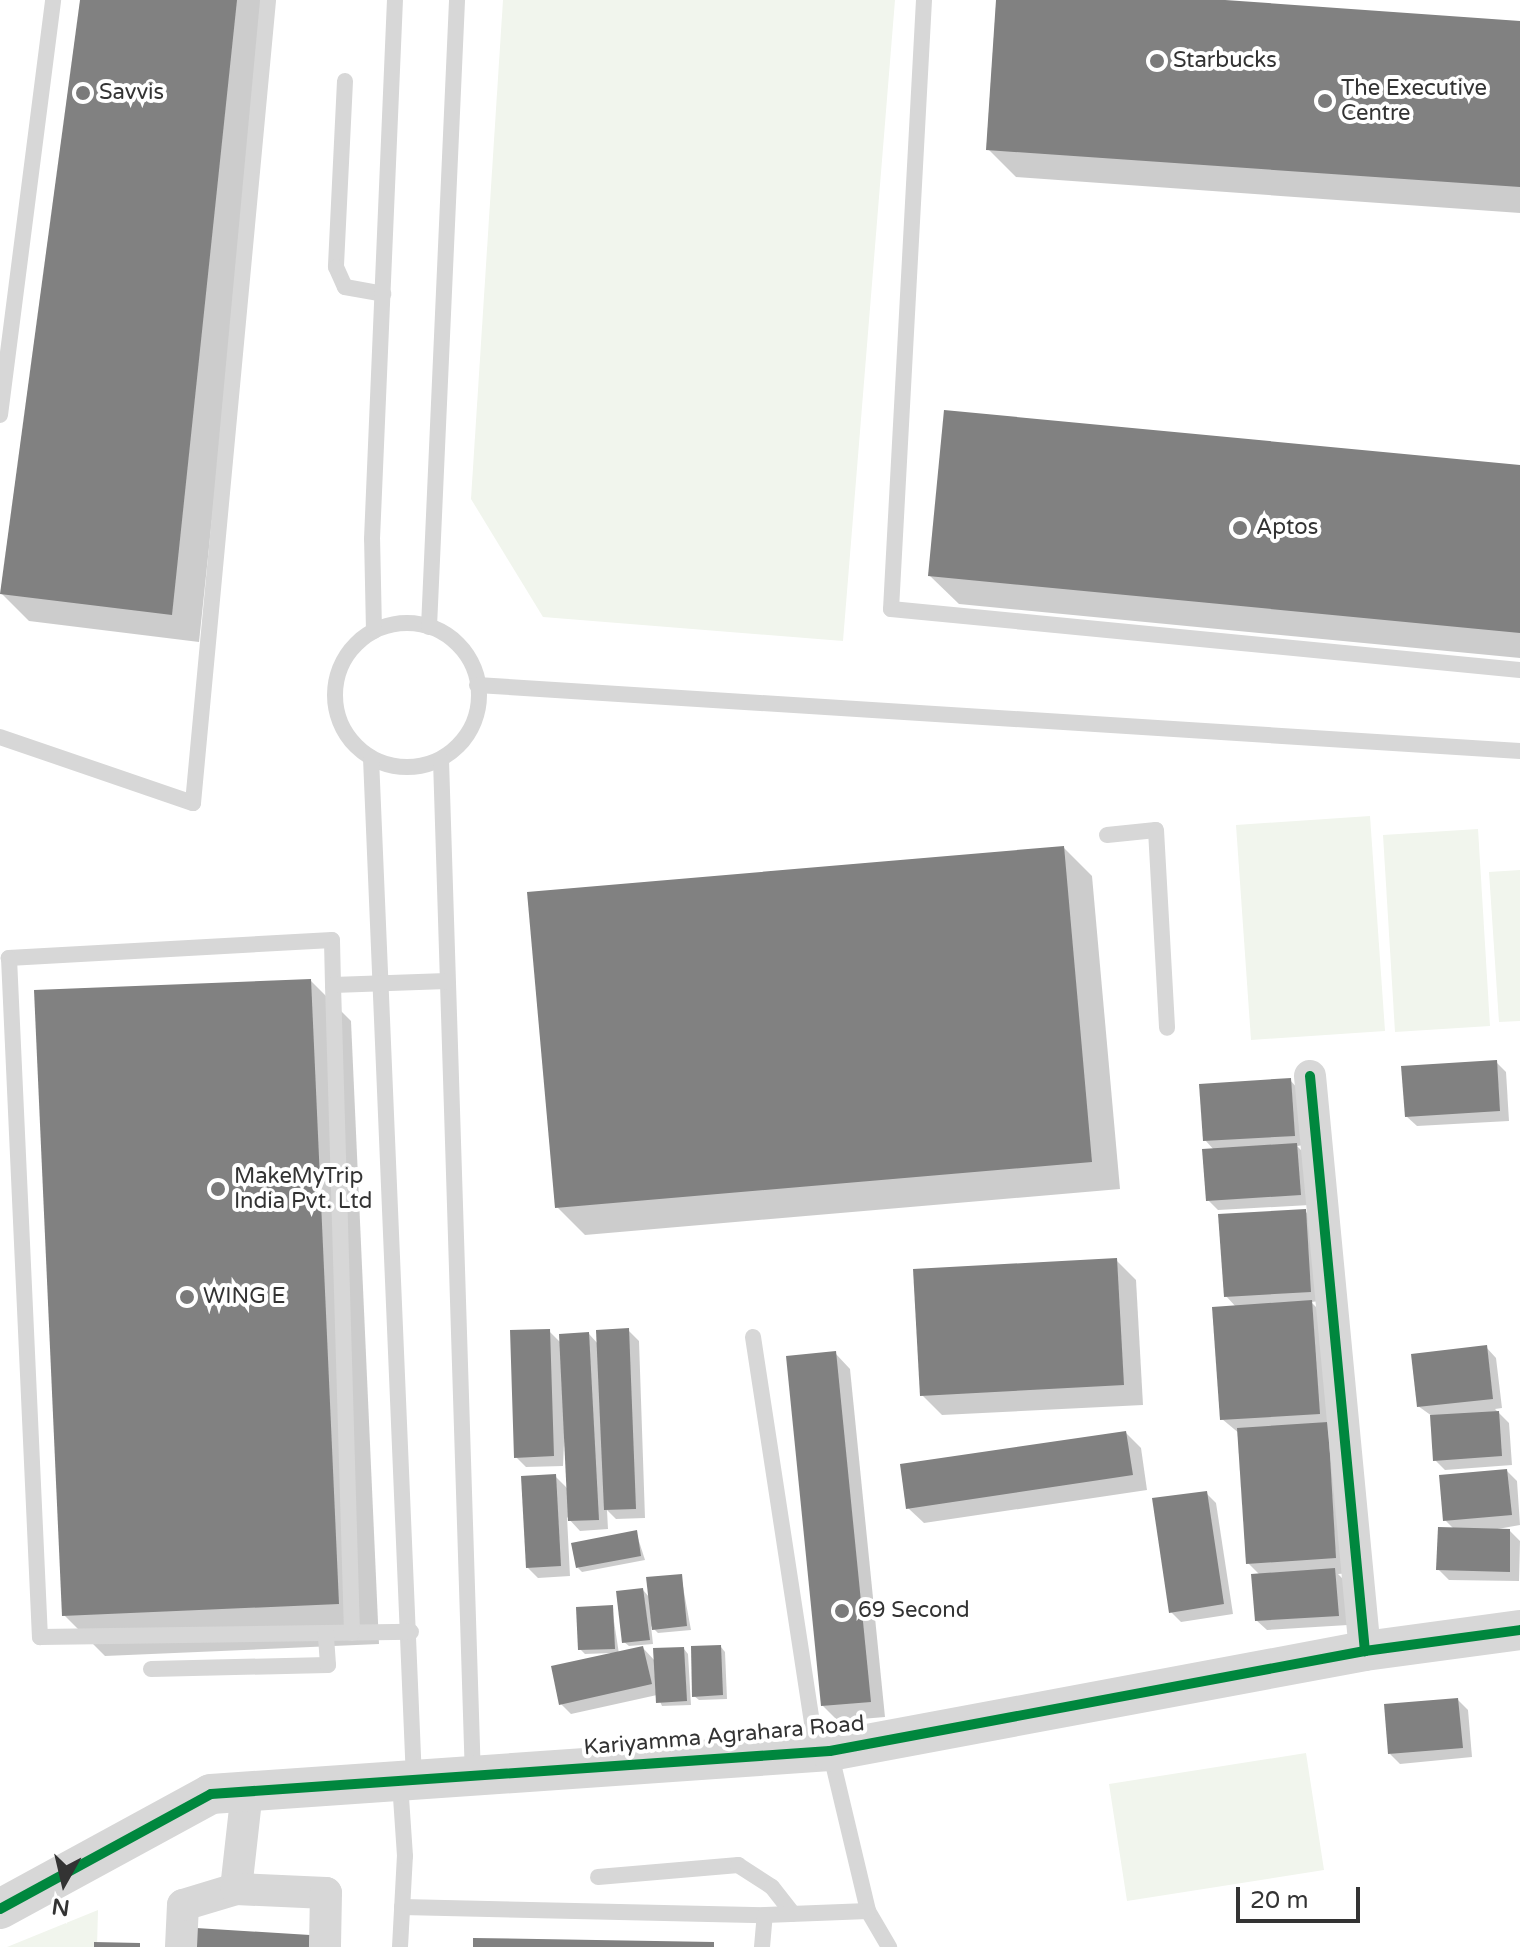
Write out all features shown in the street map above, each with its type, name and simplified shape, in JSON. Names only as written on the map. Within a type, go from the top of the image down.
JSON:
[{"type":"street","points":[[1310,1076],[1365,1651]]},
{"type":"street","name":"Kariyamma Agrahara Road","points":[[0,1909],[211,1794],[823,1752],[1365,1651],[1520,1630]]},
{"type":"street","points":[[236,1889],[247,1791]]},
{"type":"street","points":[[181,1947],[183,1905],[236,1889],[326,1893],[325,1947]]},
{"type":"lane","points":[[0,415],[53,0]]},
{"type":"lane","points":[[0,737],[193,803],[268,0]]},
{"type":"lane","points":[[374,631],[372,539],[395,0]]},
{"type":"lane","points":[[429,627],[457,0]]},
{"type":"lane","points":[[924,0],[891,609],[1520,670]]},
{"type":"lane","points":[[345,81],[336,267],[345,287],[383,294]]},
{"type":"lane","points":[[395,624],[429,627],[458,645],[469,658],[477,685],[474,723],[461,744],[441,760],[394,766],[371,758],[342,726],[336,683],[343,662],[374,631],[395,624]]},
{"type":"lane","points":[[477,685],[1520,751]]},
{"type":"lane","points":[[371,758],[411,1632],[400,1947]]},
{"type":"lane","points":[[441,760],[473,1777]]},
{"type":"lane","points":[[1107,835],[1156,830],[1167,1028]]},
{"type":"lane","points":[[352,1633],[332,940],[9,958],[40,1637],[352,1633],[411,1632]]},
{"type":"lane","points":[[333,985],[447,981]]},
{"type":"lane","points":[[753,1337],[823,1752],[868,1911],[889,1947]]},
{"type":"lane","points":[[151,1669],[328,1665],[326,1633]]},
{"type":"lane","points":[[598,1877],[738,1865],[772,1887],[793,1914]]},
{"type":"lane","points":[[402,1907],[765,1915],[868,1911]]},
{"type":"lane","points":[[762,1947],[765,1915]]},
{"type":"shaded area","points":[[503,0],[895,0],[843,641],[543,617],[471,499]]},
{"type":"shaded area","points":[[1370,816],[1385,1031],[1251,1040],[1236,825]]},
{"type":"shaded area","points":[[1478,829],[1490,1026],[1395,1032],[1383,835]]},
{"type":"shaded area","points":[[1520,870],[1520,1021],[1499,1022],[1489,872]]},
{"type":"shaded area","points":[[1306,1753],[1324,1870],[1127,1901],[1109,1784]]},
{"type":"shaded area","points":[[98,1910],[97,1947],[7,1947]]},
{"type":"building","points":[[80,0],[237,0],[172,615],[0,594]]},
{"type":"building","points":[[996,0],[1225,0],[1520,21],[1520,187],[986,150]]},
{"type":"building","points":[[944,410],[1520,465],[1520,633],[928,576]]},
{"type":"building","points":[[1064,846],[1092,1162],[555,1208],[527,892]]},
{"type":"building","name":"WING E","points":[[311,979],[339,1604],[62,1616],[34,990]]},
{"type":"building","points":[[1497,1060],[1500,1111],[1405,1117],[1401,1066]]},
{"type":"building","points":[[1291,1078],[1295,1136],[1203,1141],[1199,1084]]},
{"type":"building","points":[[1297,1143],[1301,1195],[1206,1201],[1202,1149]]},
{"type":"building","points":[[1306,1209],[1311,1292],[1224,1297],[1218,1214]]},
{"type":"building","points":[[1117,1258],[1124,1385],[920,1396],[913,1269]]},
{"type":"building","points":[[1312,1300],[1320,1414],[1220,1420],[1212,1307]]},
{"type":"building","points":[[629,1328],[636,1509],[604,1510],[596,1330]]},
{"type":"building","points":[[550,1329],[554,1456],[514,1458],[510,1330]]},
{"type":"building","points":[[589,1332],[599,1520],[568,1521],[559,1334]]},
{"type":"building","points":[[1487,1345],[1493,1399],[1417,1407],[1411,1354]]},
{"type":"building","points":[[836,1351],[871,1702],[821,1706],[786,1356]]},
{"type":"building","points":[[1499,1411],[1502,1456],[1433,1461],[1430,1415]]},
{"type":"building","points":[[1328,1422],[1336,1558],[1246,1564],[1237,1428]]},
{"type":"building","points":[[1126,1431],[1133,1475],[906,1509],[900,1464]]},
{"type":"building","points":[[1507,1469],[1512,1515],[1443,1521],[1439,1475]]},
{"type":"building","points":[[556,1474],[561,1566],[526,1568],[521,1476]]},
{"type":"building","points":[[1207,1491],[1224,1604],[1169,1613],[1152,1498]]},
{"type":"building","points":[[1438,1527],[1510,1529],[1510,1572],[1436,1570]]},
{"type":"building","points":[[637,1530],[641,1556],[576,1568],[571,1543]]},
{"type":"building","points":[[1335,1568],[1339,1616],[1255,1621],[1251,1574]]},
{"type":"building","points":[[682,1574],[687,1626],[652,1630],[646,1577]]},
{"type":"building","points":[[643,1588],[650,1640],[622,1643],[616,1591]]},
{"type":"building","points":[[613,1605],[615,1649],[578,1650],[576,1607]]},
{"type":"building","points":[[721,1645],[723,1695],[692,1697],[691,1646]]},
{"type":"building","points":[[643,1646],[652,1684],[559,1705],[551,1666]]},
{"type":"building","points":[[684,1647],[687,1701],[656,1703],[653,1648]]},
{"type":"building","points":[[1458,1698],[1463,1748],[1388,1754],[1384,1704]]},
{"type":"building","points":[[196,1928],[310,1935],[309,1947],[195,1947]]},
{"type":"building","points":[[473,1938],[714,1942],[714,1947],[473,1947]]},
{"type":"building","points":[[94,1942],[140,1943],[140,1947],[94,1947]]},
{"type":"cycle path","points":[[1310,1076],[1365,1651]]},
{"type":"cycle path","points":[[0,1909],[211,1794],[830,1751],[1365,1651],[1520,1630]]},
{"type":"place","name":"Starbucks","points":[[1157,61]]},
{"type":"place","name":"Savvis","points":[[83,93]]},
{"type":"place","name":"The Executive Centre","points":[[1325,101]]},
{"type":"place","name":"Aptos","points":[[1240,528]]},
{"type":"place","name":"MakeMyTrip India Pvt. Ltd","points":[[218,1189]]},
{"type":"place","name":"WING E","points":[[187,1297]]},
{"type":"place","name":"69 Second","points":[[842,1611]]}]
